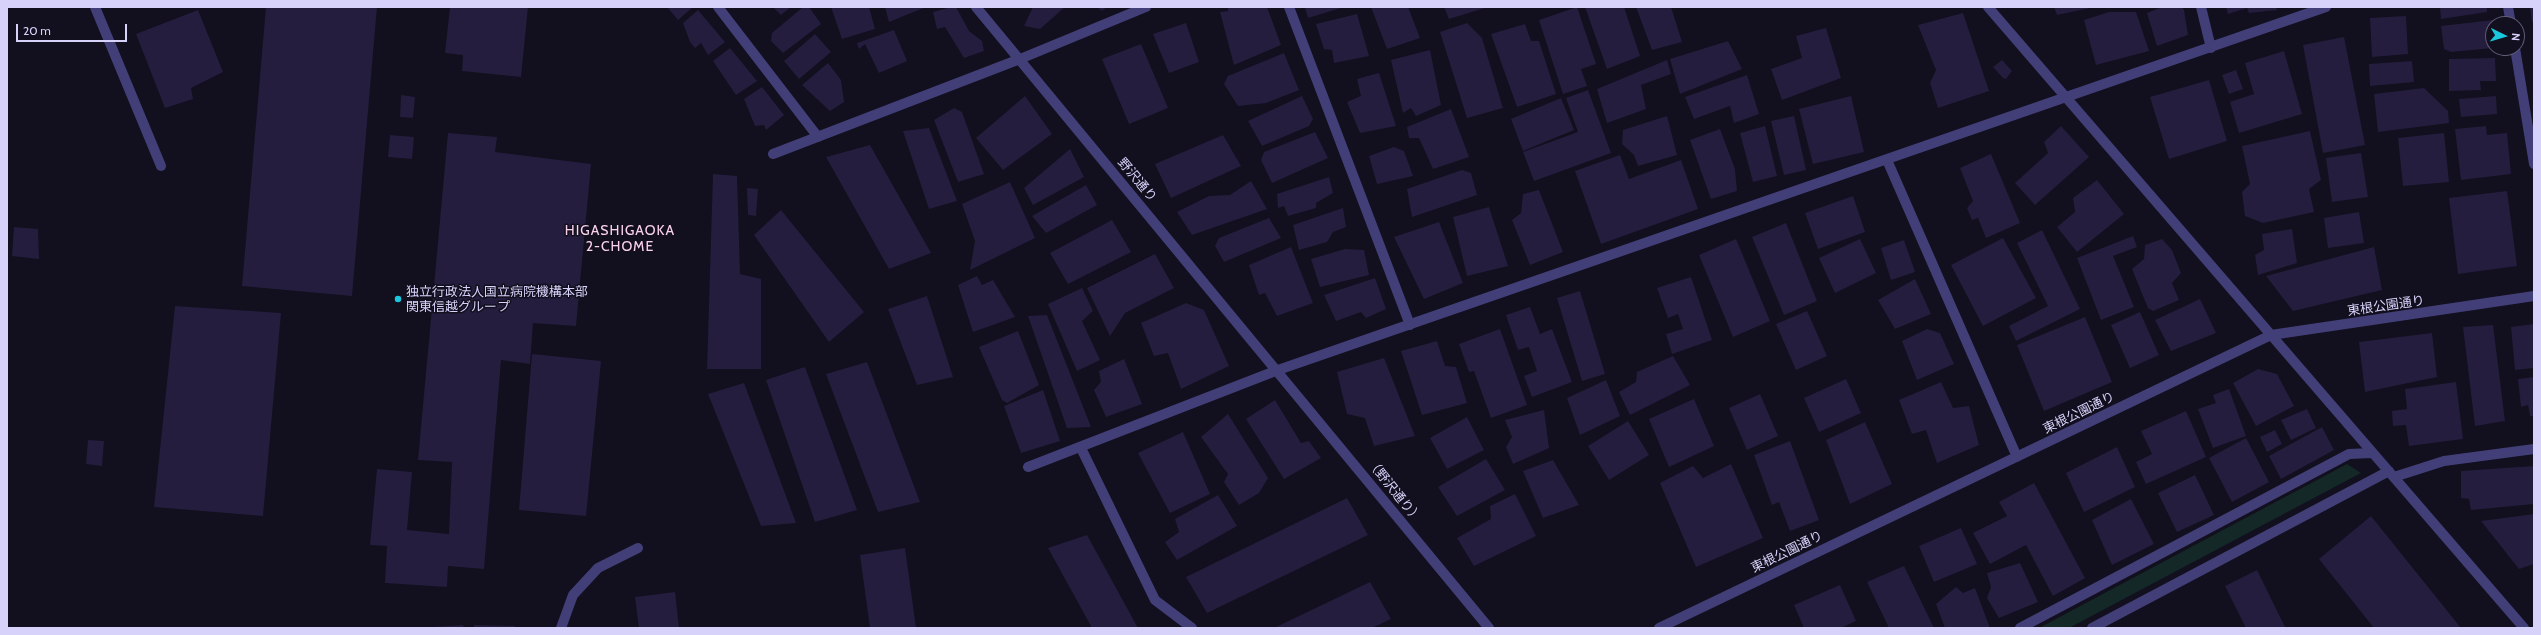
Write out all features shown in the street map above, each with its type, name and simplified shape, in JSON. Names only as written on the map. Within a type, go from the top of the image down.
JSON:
[{"type":"street","points":[[95,7],[161,166]]},
{"type":"street","points":[[718,7],[818,137]]},
{"type":"street","name":"野沢通り","points":[[976,7],[1278,370]]},
{"type":"street","points":[[773,154],[1020,59],[1146,7]]},
{"type":"street","points":[[1289,7],[1410,325]]},
{"type":"street","points":[[1988,7],[2067,97],[2371,453],[2392,474],[2524,628]]},
{"type":"street","points":[[2201,7],[2211,48]]},
{"type":"street","points":[[1028,467],[1081,448],[1278,370],[2326,7]]},
{"type":"street","points":[[2516,56],[2534,164]]},
{"type":"street","points":[[1887,160],[2017,457]]},
{"type":"street","name":"東根公園通り","points":[[1659,628],[2271,335],[2534,296]]},
{"type":"street","name":"（野沢通り）","points":[[1278,370],[1489,628]]},
{"type":"street","points":[[1081,448],[1155,600],[1192,628]]},
{"type":"street","points":[[2092,628],[2392,474],[2444,461],[2534,450]]},
{"type":"street","points":[[2020,628],[2349,454],[2371,453]]},
{"type":"street","points":[[561,628],[573,595],[598,568],[638,548]]},
{"type":"green space","points":[[2347,464],[2361,473],[2069,628],[2039,628]]},
{"type":"building","points":[[266,7],[377,7],[352,296],[242,286]]},
{"type":"building","points":[[450,7],[528,7],[521,77],[462,71],[463,55],[445,53]]},
{"type":"building","points":[[667,7],[693,7],[678,20]]},
{"type":"building","points":[[773,7],[791,7],[781,15]]},
{"type":"building","points":[[803,7],[809,7],[821,24],[783,53],[771,41],[772,33]]},
{"type":"building","points":[[831,7],[869,7],[875,29],[842,39]]},
{"type":"building","points":[[885,7],[926,7],[889,22]]},
{"type":"building","points":[[956,7],[969,31],[982,41],[984,51],[964,58],[945,27],[937,29],[933,12]]},
{"type":"building","points":[[1033,7],[1065,7],[1040,29],[1024,26]]},
{"type":"building","points":[[1097,7],[1107,7],[1102,11]]},
{"type":"building","points":[[1228,7],[1267,7],[1281,45],[1234,65],[1220,12],[1228,11]]},
{"type":"building","points":[[1305,7],[1344,7],[1308,18]]},
{"type":"building","points":[[1371,7],[1408,7],[1420,38],[1387,49]]},
{"type":"building","points":[[1444,7],[1488,7],[1449,19]]},
{"type":"building","points":[[1577,7],[1596,64],[1581,69],[1587,86],[1563,94],[1539,20]]},
{"type":"building","points":[[1585,7],[1624,7],[1640,56],[1607,69]]},
{"type":"building","points":[[1636,7],[1671,7],[1682,42],[1652,50]]},
{"type":"building","points":[[2054,7],[2090,7],[2090,8],[2057,15]]},
{"type":"building","points":[[2162,7],[2182,7],[2184,10],[2188,35],[2157,46],[2147,13]]},
{"type":"building","points":[[2226,7],[2276,7],[2277,10],[2249,13],[2247,8],[2228,14]]},
{"type":"building","points":[[2440,7],[2487,7],[2487,12],[2441,19]]},
{"type":"building","points":[[2530,7],[2534,7],[2534,22],[2532,22]]},
{"type":"building","points":[[198,10],[223,72],[191,88],[193,99],[165,108],[136,34]]},
{"type":"building","points":[[698,10],[725,42],[708,55],[701,43],[695,48],[690,42],[683,23]]},
{"type":"building","points":[[2109,12],[2136,12],[2149,51],[2096,65],[2084,20]]},
{"type":"building","points":[[1963,13],[1989,91],[1938,108],[1930,83],[1936,70],[1918,25]]},
{"type":"building","points":[[1357,14],[1369,56],[1334,63],[1332,50],[1324,49],[1316,24]]},
{"type":"building","points":[[2406,16],[2408,54],[2372,57],[2370,18]]},
{"type":"building","points":[[2485,21],[2485,49],[2451,52],[2444,49],[2441,26]]},
{"type":"building","points":[[1186,23],[1199,62],[1169,73],[1153,34]]},
{"type":"building","points":[[1467,23],[1482,38],[1503,108],[1467,118],[1440,32]]},
{"type":"building","points":[[1525,24],[1531,41],[1539,41],[1556,94],[1517,107],[1491,34]]},
{"type":"building","points":[[1826,28],[1841,78],[1782,100],[1771,69],[1802,58],[1796,36]]},
{"type":"building","points":[[894,30],[907,61],[879,73],[865,44],[859,49],[857,43]]},
{"type":"building","points":[[815,34],[831,52],[799,79],[784,61]]},
{"type":"building","points":[[2344,37],[2365,145],[2323,153],[2303,45]]},
{"type":"building","points":[[1728,41],[1742,69],[1680,94],[1670,59]]},
{"type":"building","points":[[1141,44],[1168,108],[1129,124],[1102,59]]},
{"type":"building","points":[[730,48],[757,81],[736,95],[713,61]]},
{"type":"building","points":[[1430,50],[1441,105],[1416,116],[1411,108],[1403,113],[1391,60]]},
{"type":"building","points":[[2284,51],[2302,114],[2239,133],[2230,102],[2254,94],[2245,63]]},
{"type":"building","points":[[1284,53],[1299,90],[1266,103],[1238,106],[1224,84],[1228,76]]},
{"type":"building","points":[[2495,58],[2496,81],[2480,81],[2481,90],[2449,91],[2449,59]]},
{"type":"building","points":[[1667,60],[1671,74],[1641,85],[1646,109],[1607,123],[1597,89]]},
{"type":"building","points":[[2002,60],[2012,71],[2006,79],[2003,78],[1993,67]]},
{"type":"building","points":[[2412,61],[2414,82],[2370,86],[2369,64]]},
{"type":"building","points":[[828,63],[841,80],[844,102],[830,111],[802,85]]},
{"type":"building","points":[[2236,70],[2243,89],[2229,94],[2222,75]]},
{"type":"building","points":[[1379,73],[1396,126],[1360,133],[1347,102],[1361,96],[1357,79]]},
{"type":"building","points":[[1747,75],[1759,114],[1734,123],[1730,106],[1694,119],[1685,97]]},
{"type":"building","points":[[2209,80],[2227,141],[2169,159],[2150,97]]},
{"type":"building","points":[[762,87],[784,115],[766,130],[764,125],[755,126],[744,99]]},
{"type":"building","points":[[2424,88],[2448,111],[2449,123],[2378,132],[2374,94]]},
{"type":"building","points":[[1588,90],[1611,153],[1534,181],[1523,152],[1578,132],[1566,98]]},
{"type":"building","points":[[401,95],[415,97],[413,118],[400,117]]},
{"type":"building","points":[[1025,96],[1052,134],[1003,170],[976,138]]},
{"type":"building","points":[[1302,96],[1313,119],[1309,126],[1262,146],[1248,121]]},
{"type":"building","points":[[1851,96],[1864,152],[1813,164],[1799,109]]},
{"type":"building","points":[[2496,96],[2497,114],[2461,117],[2459,99]]},
{"type":"building","points":[[1561,98],[1574,130],[1523,151],[1511,119]]},
{"type":"building","points":[[954,108],[962,112],[984,174],[958,182],[934,120]]},
{"type":"building","points":[[1451,109],[1469,157],[1433,169],[1419,138],[1409,138],[1407,127]]},
{"type":"building","points":[[1667,116],[1677,155],[1638,166],[1634,155],[1622,144],[1623,130]]},
{"type":"building","points":[[1794,116],[1806,170],[1784,175],[1771,121]]},
{"type":"building","points":[[1765,126],[1777,176],[1753,182],[1740,133]]},
{"type":"building","points":[[2061,126],[2089,157],[2035,205],[2015,183],[2048,153],[2044,142]]},
{"type":"building","points":[[2486,126],[2487,135],[2507,133],[2511,174],[2461,180],[2455,129]]},
{"type":"building","points":[[929,128],[957,201],[929,209],[903,131]]},
{"type":"building","points":[[1720,129],[1735,169],[1737,191],[1711,199],[1690,140]]},
{"type":"building","points":[[2310,131],[2321,180],[2309,189],[2314,212],[2263,223],[2245,216],[2242,192],[2250,184],[2242,146]]},
{"type":"building","points":[[1315,132],[1328,158],[1272,183],[1261,160],[1264,152]]},
{"type":"building","points":[[448,133],[497,137],[495,152],[591,164],[576,326],[533,323],[530,364],[501,360],[484,569],[448,566],[447,587],[385,583],[387,546],[370,545],[377,469],[412,472],[407,530],[449,534],[452,462],[418,460]]},
{"type":"building","points":[[2444,133],[2449,182],[2403,186],[2398,138]]},
{"type":"building","points":[[390,135],[414,137],[412,159],[388,157]]},
{"type":"building","points":[[1223,135],[1241,166],[1171,198],[1155,164]]},
{"type":"building","points":[[870,145],[931,253],[889,269],[826,157]]},
{"type":"building","points":[[1394,147],[1404,151],[1413,176],[1377,184],[1369,156]]},
{"type":"building","points":[[1070,149],[1084,177],[1033,205],[1024,188]]},
{"type":"building","points":[[2361,153],[2368,197],[2332,202],[2326,158]]},
{"type":"building","points":[[1991,154],[2020,223],[1986,238],[1978,218],[1972,220],[1967,208],[1973,201],[1960,168]]},
{"type":"building","points":[[1620,155],[1629,179],[1681,160],[1698,209],[1601,244],[1575,171]]},
{"type":"building","points":[[1462,170],[1471,173],[1477,195],[1412,217],[1407,189]]},
{"type":"building","points":[[713,174],[737,176],[740,274],[761,279],[761,369],[707,369]]},
{"type":"building","points":[[1329,177],[1333,193],[1316,203],[1316,208],[1288,216],[1284,206],[1278,208],[1277,194]]},
{"type":"building","points":[[2097,180],[2124,214],[2077,252],[2057,227],[2075,212],[2073,198]]},
{"type":"building","points":[[1251,181],[1267,209],[1192,235],[1177,212],[1209,196],[1230,195]]},
{"type":"building","points":[[1010,182],[1035,238],[970,270],[975,241],[962,204]]},
{"type":"building","points":[[1086,185],[1097,205],[1046,233],[1032,216]]},
{"type":"building","points":[[747,188],[758,189],[756,216],[748,215]]},
{"type":"building","points":[[1539,190],[1563,252],[1530,265],[1512,220],[1521,213],[1523,194]]},
{"type":"building","points":[[2507,191],[2517,266],[2458,274],[2449,198]]},
{"type":"building","points":[[1853,196],[1865,232],[1818,249],[1805,213]]},
{"type":"building","points":[[1489,207],[1508,266],[1467,276],[1453,217]]},
{"type":"building","points":[[1343,208],[1346,227],[1333,232],[1327,242],[1299,250],[1293,225]]},
{"type":"building","points":[[781,210],[864,312],[829,342],[754,235]]},
{"type":"building","points":[[2359,212],[2364,243],[2328,248],[2324,218]]},
{"type":"building","points":[[1269,218],[1281,238],[1224,262],[1215,246],[1219,238]]},
{"type":"building","points":[[1112,220],[1131,252],[1068,284],[1050,253]]},
{"type":"building","points":[[1439,222],[1463,283],[1424,299],[1394,237]]},
{"type":"building","points":[[1786,223],[1817,301],[1784,315],[1752,237]]},
{"type":"building","points":[[14,227],[38,229],[39,259],[12,256]]},
{"type":"building","points":[[2292,229],[2297,263],[2258,275],[2255,255],[2264,250],[2262,234]]},
{"type":"building","points":[[2042,230],[2080,309],[2016,341],[2009,326],[2048,306],[2017,243]]},
{"type":"building","points":[[2133,236],[2137,247],[2113,256],[2134,307],[2101,320],[2077,258]]},
{"type":"building","points":[[2003,238],[2036,298],[1983,326],[1951,265]]},
{"type":"building","points":[[1736,239],[1770,321],[1733,337],[1699,255]]},
{"type":"building","points":[[1860,239],[1876,273],[1835,293],[1819,258]]},
{"type":"building","points":[[2162,239],[2172,250],[2181,273],[2172,283],[2179,300],[2153,311],[2148,308],[2132,269],[2144,259],[2145,245]]},
{"type":"building","points":[[1904,240],[1915,272],[1891,280],[1881,248]]},
{"type":"building","points":[[1291,247],[1313,303],[1277,316],[1265,293],[1259,295],[1249,265]]},
{"type":"building","points":[[2374,247],[2382,290],[2293,311],[2266,276]]},
{"type":"building","points":[[1345,249],[1364,250],[1369,275],[1320,287],[1311,259]]},
{"type":"building","points":[[1155,254],[1174,288],[1125,313],[1110,336],[1087,288]]},
{"type":"building","points":[[977,276],[982,285],[993,280],[1015,317],[973,332],[958,285]]},
{"type":"building","points":[[1691,277],[1712,340],[1672,354],[1666,334],[1683,329],[1678,314],[1668,318],[1657,288]]},
{"type":"building","points":[[1375,278],[1386,309],[1366,318],[1361,312],[1336,321],[1324,295]]},
{"type":"building","points":[[1915,279],[1931,314],[1895,329],[1878,300]]},
{"type":"building","points":[[1082,288],[1093,311],[1082,321],[1100,360],[1077,371],[1048,304]]},
{"type":"building","points":[[1580,291],[1605,374],[1582,381],[1557,298]]},
{"type":"building","points":[[927,296],[953,377],[917,385],[888,309]]},
{"type":"building","points":[[2200,299],[2216,333],[2171,351],[2155,320]]},
{"type":"building","points":[[1186,303],[1204,310],[1229,366],[1181,389],[1168,353],[1154,356],[1141,323]]},
{"type":"building","points":[[175,306],[281,313],[263,516],[154,507]]},
{"type":"building","points":[[1530,307],[1540,334],[1552,329],[1572,382],[1532,397],[1524,376],[1537,371],[1529,347],[1518,350],[1506,315]]},
{"type":"building","points":[[1807,311],[1827,356],[1796,370],[1776,324]]},
{"type":"building","points":[[2140,312],[2159,355],[2130,368],[2111,325]]},
{"type":"building","points":[[1047,315],[1091,427],[1067,428],[1028,316]]},
{"type":"building","points":[[2085,317],[2112,382],[2044,411],[2017,345]]},
{"type":"building","points":[[2534,324],[2534,368],[2515,370],[2511,327]]},
{"type":"building","points":[[2493,325],[2505,421],[2475,426],[2463,327]]},
{"type":"building","points":[[1500,329],[1527,405],[1491,418],[1474,371],[1469,372],[1459,344]]},
{"type":"building","points":[[1927,329],[1940,333],[1954,364],[1917,380],[1902,341]]},
{"type":"building","points":[[1018,331],[1039,385],[1007,403],[1002,400],[979,347]]},
{"type":"building","points":[[2432,333],[2437,377],[2365,392],[2359,342]]},
{"type":"building","points":[[1437,341],[1445,366],[1456,367],[1467,403],[1422,415],[1401,351]]},
{"type":"building","points":[[532,354],[601,361],[586,516],[519,510]]},
{"type":"building","points":[[1673,356],[1690,385],[1630,415],[1619,392],[1636,382],[1637,372]]},
{"type":"building","points":[[1384,358],[1415,436],[1374,446],[1365,418],[1347,414],[1337,372]]},
{"type":"building","points":[[1124,359],[1142,404],[1106,417],[1094,390],[1101,382],[1099,371]]},
{"type":"building","points":[[867,362],[920,502],[878,512],[826,374]]},
{"type":"building","points":[[805,367],[857,510],[815,522],[766,380]]},
{"type":"building","points":[[2258,369],[2277,374],[2294,406],[2256,426],[2233,383]]},
{"type":"building","points":[[2534,377],[2534,416],[2530,416],[2528,405],[2521,407],[2518,379]]},
{"type":"building","points":[[1846,379],[1861,413],[1819,432],[1804,398]]},
{"type":"building","points":[[1606,380],[1620,416],[1580,435],[1567,398]]},
{"type":"building","points":[[1941,382],[1953,408],[1969,406],[1979,445],[1937,463],[1926,430],[1912,434],[1899,400]]},
{"type":"building","points":[[2456,382],[2463,439],[2409,446],[2406,425],[2393,426],[2392,411],[2407,409],[2405,389]]},
{"type":"building","points":[[744,383],[796,523],[761,526],[708,394]]},
{"type":"building","points":[[2229,389],[2246,436],[2213,448],[2198,409],[2216,403],[2213,395]]},
{"type":"building","points":[[1043,390],[1060,441],[1021,453],[1004,406]]},
{"type":"building","points":[[1760,394],[1778,436],[1747,450],[1729,408]]},
{"type":"building","points":[[1694,399],[1714,446],[1669,467],[1649,419]]},
{"type":"building","points":[[1275,400],[1301,443],[1309,441],[1321,458],[1284,479],[1246,419]]},
{"type":"building","points":[[2307,409],[2316,428],[2291,440],[2281,420]]},
{"type":"building","points":[[1544,410],[1549,448],[1513,464],[1506,447],[1512,437],[1505,420]]},
{"type":"building","points":[[2186,411],[2206,457],[2146,484],[2136,462],[2152,454],[2141,431]]},
{"type":"building","points":[[1228,414],[1268,478],[1259,493],[1239,505],[1224,482],[1228,474],[1201,437]]},
{"type":"building","points":[[1467,417],[1484,450],[1447,469],[1430,438]]},
{"type":"building","points":[[1628,421],[1649,455],[1609,480],[1588,446]]},
{"type":"building","points":[[1865,422],[1892,484],[1850,504],[1826,440]]},
{"type":"building","points":[[2322,427],[2334,450],[2281,479],[2269,456]]},
{"type":"building","points":[[2275,430],[2282,444],[2267,452],[2260,437]]},
{"type":"building","points":[[1183,432],[1210,494],[1170,513],[1138,453]]},
{"type":"building","points":[[2246,438],[2269,482],[2232,502],[2209,458]]},
{"type":"building","points":[[88,440],[104,441],[102,466],[86,464]]},
{"type":"building","points":[[1790,441],[1819,520],[1790,531],[1779,502],[1772,505],[1754,455]]},
{"type":"building","points":[[2117,447],[2135,487],[2084,512],[2066,473]]},
{"type":"building","points":[[1486,459],[1505,490],[1457,516],[1438,487]]},
{"type":"building","points":[[1553,460],[1579,505],[1543,518],[1523,471]]},
{"type":"building","points":[[1731,464],[1763,538],[1696,567],[1660,483],[1693,466],[1703,478]]},
{"type":"building","points":[[2534,466],[2534,504],[2471,510],[2469,499],[2461,498],[2461,471]]},
{"type":"building","points":[[2195,475],[2214,515],[2177,532],[2158,493]]},
{"type":"building","points":[[2034,483],[2085,578],[2053,596],[2026,545],[1990,564],[1973,533],[2007,516],[1999,502]]},
{"type":"building","points":[[1515,494],[1536,536],[1474,566],[1457,538],[1491,519],[1490,506]]},
{"type":"building","points":[[1218,495],[1237,526],[1177,560],[1165,542],[1179,532],[1175,519]]},
{"type":"building","points":[[1347,498],[1368,535],[1207,613],[1186,577]]},
{"type":"building","points":[[2131,499],[2154,544],[2112,565],[2092,520]]},
{"type":"building","points":[[2534,514],[2534,564],[2519,569],[2481,521]]},
{"type":"building","points":[[2371,516],[2461,628],[2374,628],[2319,559]]},
{"type":"building","points":[[1961,528],[1977,564],[1934,582],[1919,546]]},
{"type":"building","points":[[1087,535],[1138,628],[1092,628],[1048,548]]},
{"type":"building","points":[[905,548],[916,628],[870,628],[860,555]]},
{"type":"building","points":[[2020,563],[2038,602],[1999,618],[1987,598],[1991,587],[1987,573]]},
{"type":"building","points":[[1904,566],[1934,628],[1889,628],[1867,582]]},
{"type":"building","points":[[2257,570],[2285,627],[2283,628],[2246,628],[2225,586]]},
{"type":"building","points":[[1370,582],[1391,619],[1372,628],[1274,628]]},
{"type":"building","points":[[1840,585],[1856,621],[1841,628],[1804,628],[1794,605]]},
{"type":"building","points":[[1956,587],[1963,593],[1975,588],[1990,628],[1945,628],[1936,604]]},
{"type":"building","points":[[675,592],[679,628],[639,628],[635,597]]},
{"type":"building","points":[[463,625],[464,628],[433,628],[433,627]]},
{"type":"building","points":[[474,625],[515,626],[515,628],[474,628]]},
{"type":"place","name":"独立行政法人国立病院機構本部 関東信越グループ","points":[[398,299]]},
{"type":"district","name":"HIGASHIGAOKA 2-CHOME","points":[[620,240]]}]
